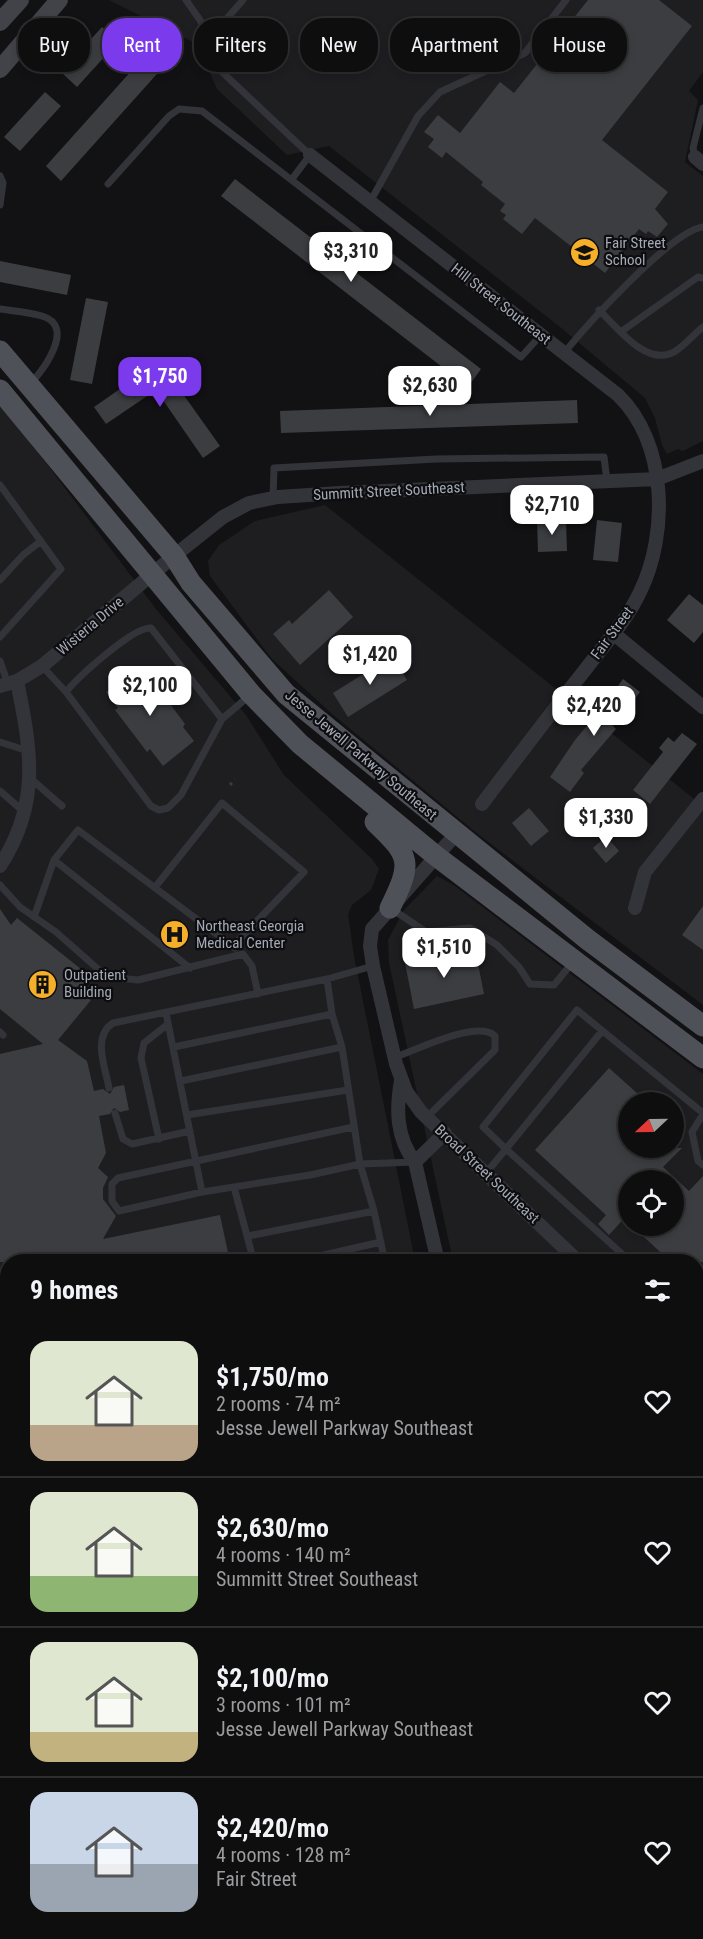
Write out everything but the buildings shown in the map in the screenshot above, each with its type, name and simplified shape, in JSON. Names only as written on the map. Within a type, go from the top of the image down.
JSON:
[{"type":"main road","points":[[0,22],[20,0]]},
{"type":"main road","points":[[0,69],[59,0]]},
{"type":"main road","name":"Jesse Jewell Parkway Southeast","points":[[0,351],[174,556],[191,583],[286,694],[587,939],[703,1026]]},
{"type":"main road","name":"Jesse Jewell Parkway Southeast","points":[[0,390],[251,694],[300,744],[436,856],[703,1058]]},
{"type":"main road","points":[[300,744],[334,787],[392,839],[403,854],[406,868],[403,881],[390,908]]},
{"type":"street","name":"Hill Street Southeast","points":[[310,155],[631,408],[648,441],[657,479]]},
{"type":"street","points":[[657,479],[703,461]]},
{"type":"street","name":"Summitt Street Southeast","points":[[174,556],[223,517],[249,502],[273,498],[657,479]]},
{"type":"street","name":"Fair Street","points":[[482,804],[613,633],[640,592],[654,556],[658,525],[657,479]]},
{"type":"street","name":"Wisteria Drive","points":[[8,684],[42,666],[174,556]]},
{"type":"street","points":[[613,633],[703,707]]},
{"type":"street","points":[[0,866],[14,844],[25,812],[30,778],[30,752],[8,684]]},
{"type":"street","points":[[635,908],[645,872],[703,800]]},
{"type":"street","points":[[436,1254],[415,1162],[405,1149],[396,1108],[401,1081],[370,946],[372,929],[456,834]]},
{"type":"street","name":"Broad Street Southeast","points":[[401,1081],[412,1100],[427,1117],[569,1254]]},
{"type":"street","points":[[415,1162],[444,1133]]},
{"type":"lane","points":[[186,0],[199,18]]},
{"type":"lane","points":[[227,18],[243,0]]},
{"type":"lane","points":[[370,202],[418,116],[440,92],[525,53],[566,0]]},
{"type":"lane","points":[[222,72],[310,155],[292,179]]},
{"type":"lane","points":[[108,184],[169,116],[179,109],[191,108],[202,111],[522,357],[541,335]]},
{"type":"lane","points":[[699,161],[693,148],[703,108]]},
{"type":"lane","points":[[0,176],[3,183],[0,205]]},
{"type":"lane","points":[[564,353],[599,310],[675,241],[703,227]]},
{"type":"lane","points":[[622,331],[698,278],[703,278]]},
{"type":"lane","points":[[0,309],[44,316],[50,320],[56,332],[56,345],[51,358],[29,384]]},
{"type":"lane","points":[[599,310],[647,353],[660,355],[673,352],[703,327]]},
{"type":"lane","points":[[273,498],[274,468],[435,459],[604,457],[606,482]]},
{"type":"lane","points":[[0,485],[61,569],[0,637]]},
{"type":"lane","points":[[0,580],[41,541]]},
{"type":"lane","points":[[66,692],[75,681],[137,630],[151,628],[222,719]]},
{"type":"lane","points":[[0,661],[8,684]]},
{"type":"lane","points":[[42,666],[66,692],[152,806],[159,810],[168,808],[181,795],[222,719],[251,694]]},
{"type":"lane","points":[[0,742],[30,752]]},
{"type":"lane","points":[[30,778],[62,806]]},
{"type":"lane","points":[[0,791],[25,812]]},
{"type":"lane","points":[[156,886],[222,803],[304,872],[233,946]]},
{"type":"lane","points":[[34,916],[54,860],[78,830],[156,886],[243,954],[252,966],[258,994]]},
{"type":"lane","points":[[54,860],[190,968]]},
{"type":"lane","points":[[0,885],[20,907],[107,976],[138,980],[243,954]]},
{"type":"lane","points":[[390,908],[426,932],[470,928],[497,945],[519,967],[530,984],[554,985],[573,961]]},
{"type":"lane","points":[[109,1088],[100,1042],[102,1033],[114,1023],[327,980],[373,966]]},
{"type":"lane","points":[[327,980],[332,1014],[342,1047],[360,1164],[383,1254]]},
{"type":"lane","points":[[622,1254],[483,1127],[577,1010],[703,1113],[692,1132],[698,1161],[703,1165]]},
{"type":"lane","points":[[166,1013],[202,1192]]},
{"type":"lane","points":[[174,1047],[332,1014]]},
{"type":"lane","points":[[159,1139],[141,1059],[144,1043],[168,1024]]},
{"type":"lane","points":[[394,1058],[462,1033],[482,1030],[495,1036],[495,1050],[427,1117]]},
{"type":"lane","points":[[486,1173],[602,1030]]},
{"type":"lane","points":[[181,1082],[342,1047]]},
{"type":"lane","points":[[187,1115],[348,1090]]},
{"type":"lane","points":[[115,1113],[123,1139],[132,1144],[140,1145],[190,1131]]},
{"type":"lane","points":[[353,1127],[118,1178],[112,1184],[112,1201],[119,1211],[202,1192],[360,1164],[415,1162]]},
{"type":"lane","points":[[234,1187],[252,1254]]},
{"type":"lane","points":[[248,1236],[374,1211]]},
{"type":"lane","points":[[328,1254],[381,1242]]},
{"type":"path","points":[[230,785],[234,779]]},
{"type":"shaded area","name":"Fair Street School","points":[[109,0],[703,0],[703,72],[689,91],[698,100],[685,162],[703,176],[703,441],[683,451],[678,449],[667,454],[662,445],[655,418],[645,398],[560,327],[329,146],[287,155],[217,89],[209,72],[288,72],[288,18],[194,18],[194,42],[182,36],[182,18],[145,18]]},
{"type":"shaded area","name":"Northeast Georgia Medical Center","points":[[0,406],[16,423],[156,609],[246,715],[284,775],[372,859],[379,869],[371,890],[352,905],[348,914],[354,956],[414,1254],[0,1254]]},
{"type":"shaded area","points":[[325,505],[703,806],[703,1005],[479,835],[332,714],[271,658],[210,576],[208,561],[219,545],[255,521]]},
{"type":"shaded area","name":"Northeast Georgia Medical Center","points":[[437,876],[455,886],[703,1074],[703,1254],[451,1254],[389,963],[388,940],[404,910]]},
{"type":"place","name":"Fair Street School","points":[[584,252]]},
{"type":"place","name":"Northeast Georgia Medical Center","points":[[175,935]]},
{"type":"place","name":"Outpatient Building","points":[[43,984]]}]
